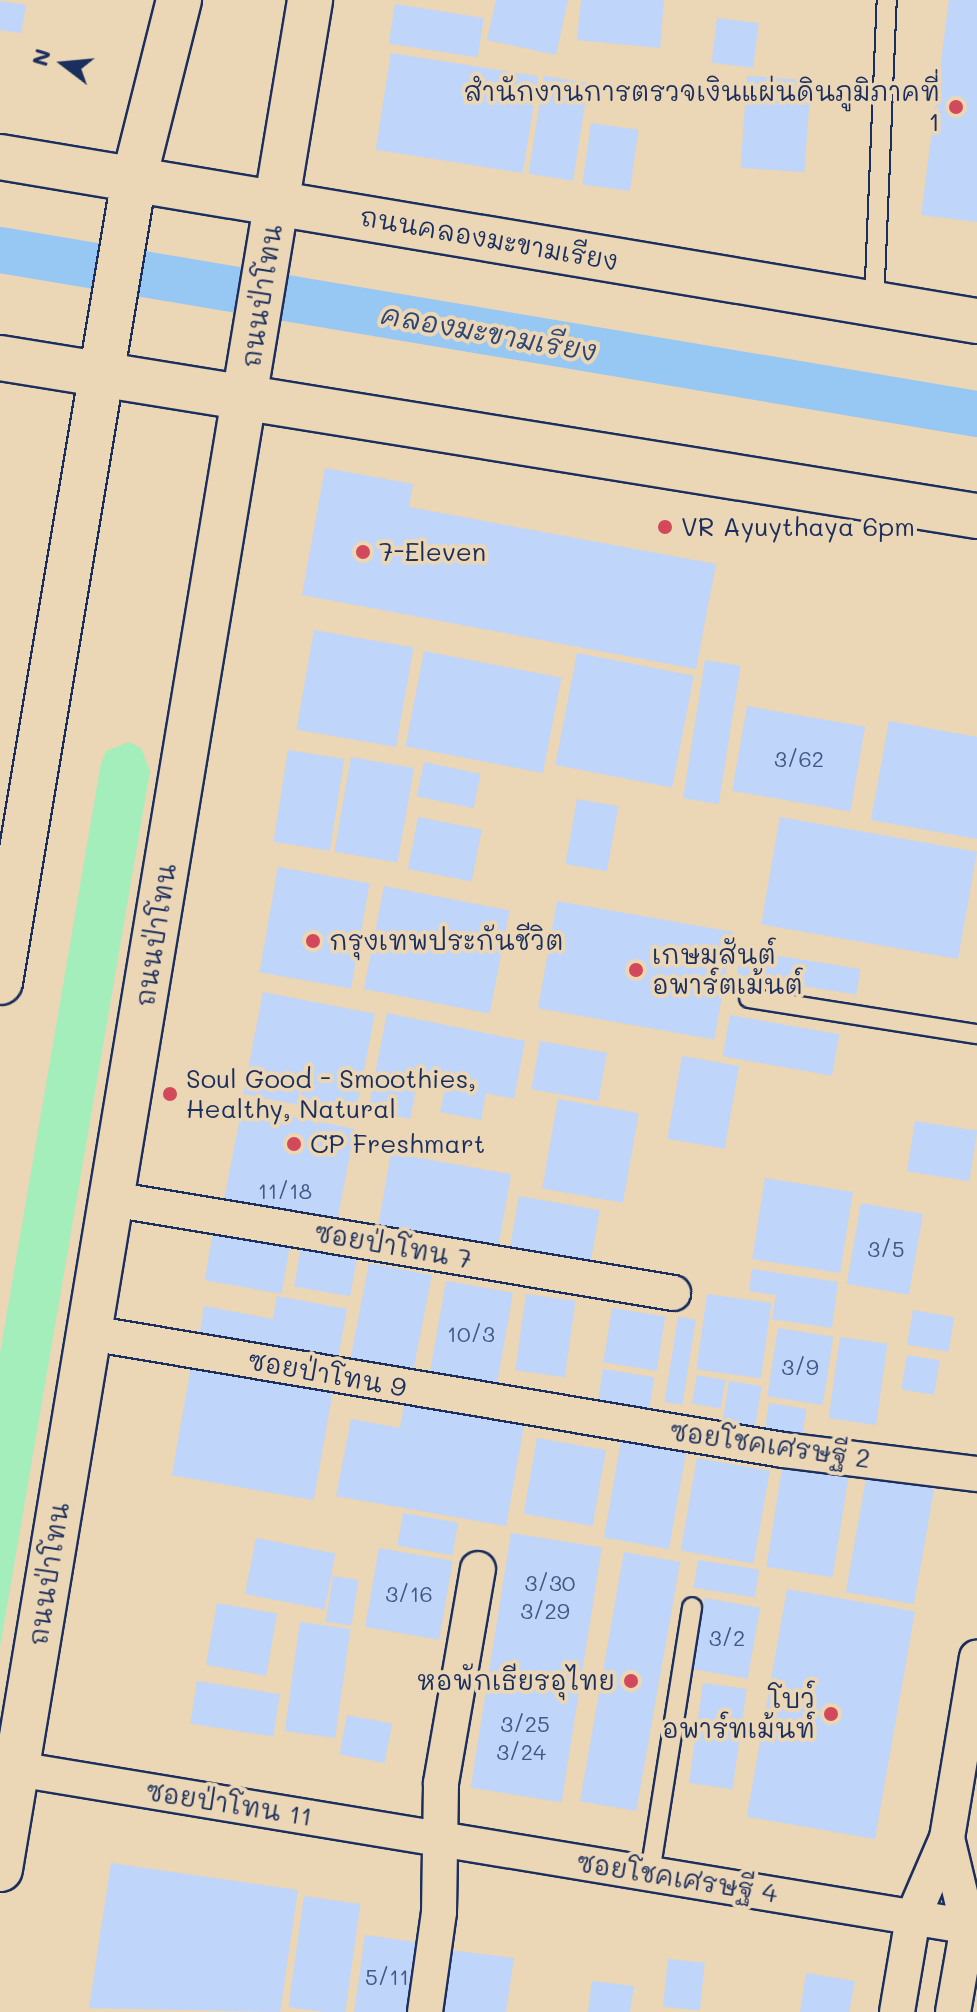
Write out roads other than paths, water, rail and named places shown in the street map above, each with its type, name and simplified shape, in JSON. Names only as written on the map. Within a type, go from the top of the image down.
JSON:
[{"type":"street","points":[[0,982],[6,913],[131,197],[179,0]]},
{"type":"street","name":"ถนนป่าโทน","points":[[0,1869],[310,0]]},
{"type":"street","name":"ถนนคลองมะขามเรียง","points":[[0,157],[131,197],[274,221],[977,321]]},
{"type":"street","points":[[0,358],[105,359],[249,382],[977,516]]},
{"type":"street","name":"ซอยป่าโทน 7","points":[[112,1199],[673,1293]]},
{"type":"street","name":"ซอยป่าโทน 9","points":[[90,1333],[564,1414]]},
{"type":"street","name":"ซอยโชคเศรษฐี 2","points":[[564,1414],[977,1474]]},
{"type":"street","points":[[425,2012],[441,1838],[441,1783],[478,1569]]},
{"type":"street","points":[[897,2012],[913,1917],[947,1838],[977,1657]]},
{"type":"street","name":"ซอยป่าโทน 11","points":[[17,1769],[441,1838]]},
{"type":"street","name":"ซอยโชคเศรษฐี 4","points":[[441,1838],[972,1927]]},
{"type":"street","points":[[947,1838],[972,1927],[953,2012]]},
{"type":"lane","points":[[874,304],[887,0]]},
{"type":"lane","points":[[749,998],[977,1034]]},
{"type":"lane","points":[[650,1873],[692,1607]]},
{"type":"waterway","name":"คลองมะขามเรียง","points":[[0,250],[977,414]]},
{"type":"place","name":"สำนักงานการตรวจเงินแผ่นดินภูมิภาคที่ 1","points":[[956,107]]},
{"type":"place","name":"VR Ayuythaya 6pm","points":[[665,527]]},
{"type":"place","name":"7-Eleven","points":[[363,552]]},
{"type":"place","name":"กรุงเทพประกันชีวิต","points":[[313,941]]},
{"type":"place","name":"เกษมสันต์ อพาร์ตเม้นต์","points":[[636,970]]},
{"type":"place","name":"Soul Good - Smoothies, Healthy, Natural","points":[[170,1094]]},
{"type":"place","name":"CP Freshmart","points":[[294,1144]]},
{"type":"place","name":"หอพักเธียรอุไทย","points":[[631,1681]]},
{"type":"place","name":"โบว์ อพาร์ทเม้นท์","points":[[831,1714]]}]
